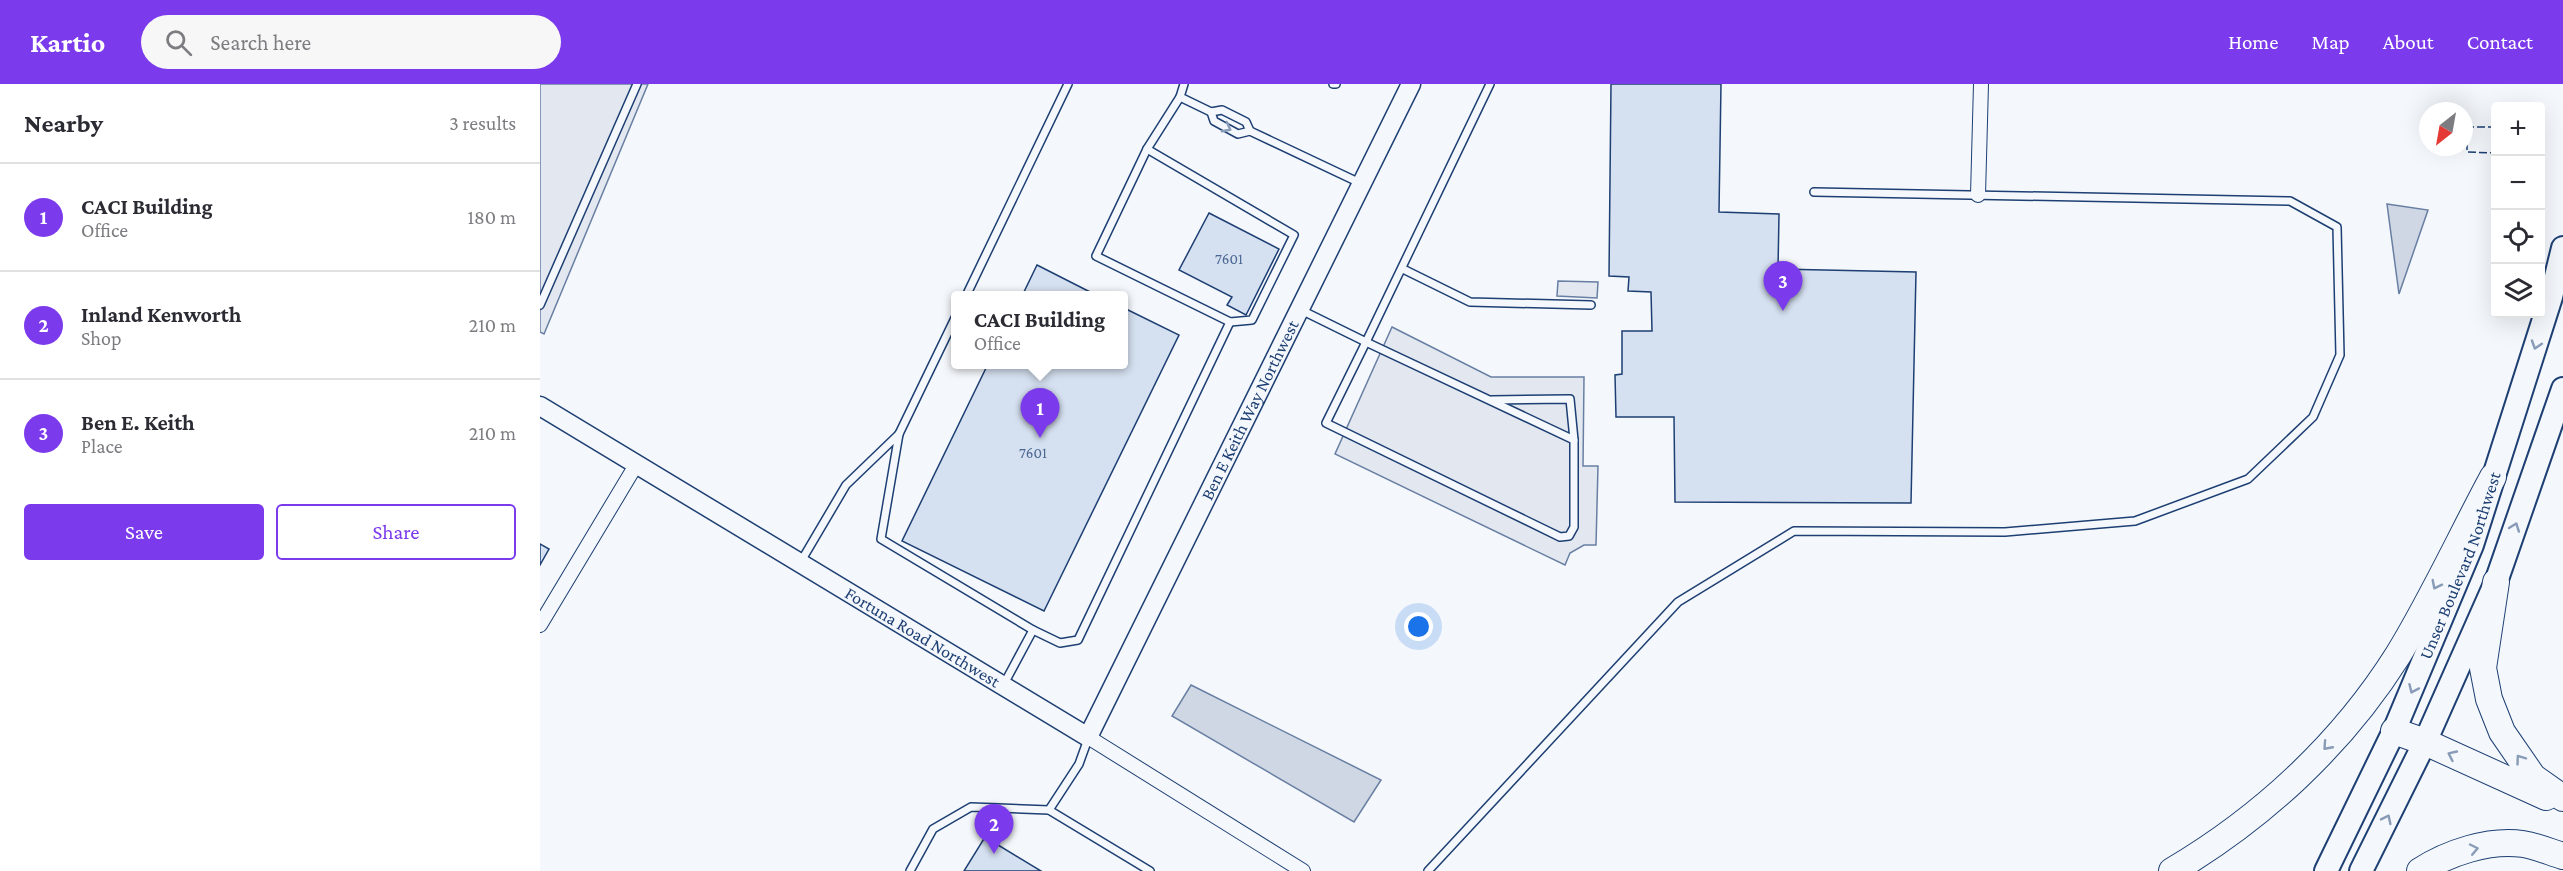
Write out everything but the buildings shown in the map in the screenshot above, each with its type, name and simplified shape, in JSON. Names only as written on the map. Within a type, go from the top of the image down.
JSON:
[{"type":"highway","points":[[2172,871],[2236,830],[2280,794],[2326,747],[2365,701],[2397,656],[2422,613],[2493,477]]},
{"type":"highway","points":[[2496,582],[2483,668],[2489,699],[2502,732],[2533,777],[2563,798]]},
{"type":"highway","points":[[2394,731],[2425,742],[2563,805]]},
{"type":"highway","points":[[2420,871],[2460,852],[2490,845],[2521,844],[2563,856]]},
{"type":"main road","name":"Unser Boulevard Northwest","points":[[2326,871],[2394,731],[2472,545],[2551,297],[2563,248]]},
{"type":"main road","name":"Unser Boulevard Northwest","points":[[2361,871],[2425,742],[2496,582],[2563,389]]},
{"type":"street","name":"Ben E Keith Way Northwest","points":[[1088,738],[1411,84]]},
{"type":"street","points":[[1978,195],[1981,84]]},
{"type":"street","name":"Fortuna Road Northwest","points":[[540,406],[1003,686],[1303,871]]},
{"type":"street","points":[[540,625],[636,465]]},
{"type":"lane","points":[[540,305],[637,84]]},
{"type":"lane","points":[[968,291],[1068,84]]},
{"type":"lane","points":[[1147,149],[1294,235],[1252,320],[1230,322],[1096,256],[1147,149],[1180,98],[1184,84]]},
{"type":"lane","points":[[1488,400],[1570,399],[1574,440],[1574,527],[1569,536],[1560,537],[1326,423],[1403,269],[1490,84]]},
{"type":"lane","points":[[1180,98],[1211,112],[1222,110],[1246,122],[1250,131]]},
{"type":"lane","points":[[1211,112],[1214,121],[1238,134],[1250,131],[1362,184]]},
{"type":"lane","points":[[1428,871],[1678,602],[1794,531],[2005,532],[2135,521],[2248,479],[2313,417],[2340,355],[2337,227],[2290,201],[1814,192]]},
{"type":"lane","points":[[1403,269],[1470,302],[1591,305]]},
{"type":"lane","points":[[1301,310],[1574,440]]},
{"type":"lane","points":[[951,325],[899,434],[880,539],[1033,630],[1060,643],[1078,640],[1230,322]]},
{"type":"lane","points":[[799,563],[846,485],[899,434]]},
{"type":"lane","points":[[1003,686],[1033,630]]},
{"type":"lane","points":[[1049,810],[1079,764],[1088,738]]},
{"type":"lane","points":[[910,871],[933,829],[971,807],[1049,810],[1150,871]]},
{"type":"shaded area","points":[[540,84],[648,84],[544,334],[540,332]]},
{"type":"shaded area","points":[[2387,204],[2428,210],[2399,294]]},
{"type":"shaded area","points":[[1558,281],[1598,282],[1597,298],[1557,296]]},
{"type":"shaded area","points":[[1392,327],[1491,377],[1584,377],[1583,466],[1598,466],[1596,545],[1584,545],[1570,553],[1565,565],[1335,454]]},
{"type":"shaded area","points":[[1191,685],[1381,780],[1354,822],[1172,716]]},
{"type":"fence","points":[[2491,127],[2467,127],[2467,152],[2491,153]]},
{"type":"place","name":"Ben E. Keith","points":[[1783,311]]},
{"type":"place","name":"CACI Building","points":[[1040,438]]},
{"type":"place","name":"Inland Kenworth","points":[[994,854]]}]
